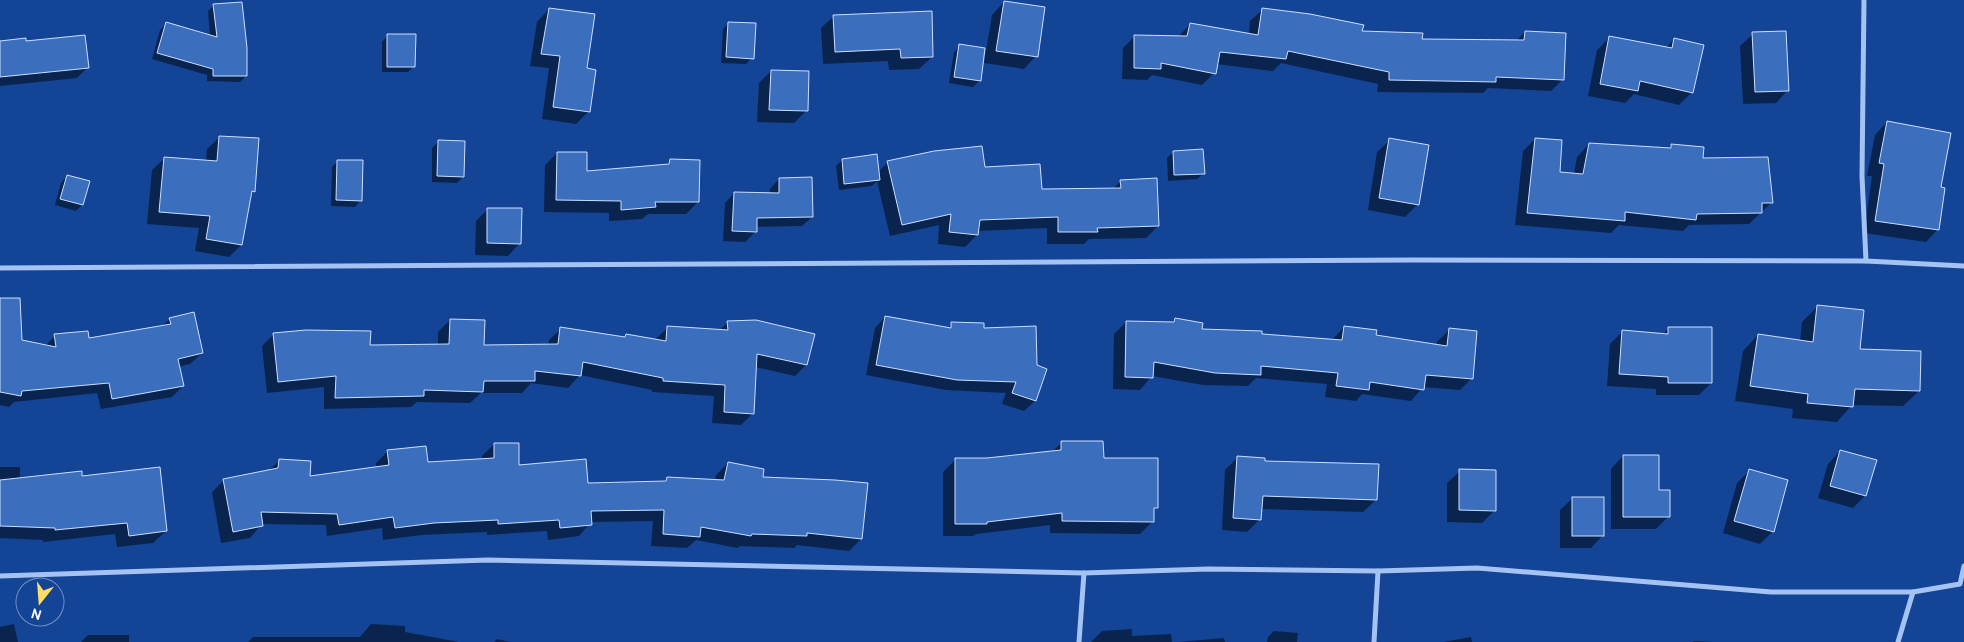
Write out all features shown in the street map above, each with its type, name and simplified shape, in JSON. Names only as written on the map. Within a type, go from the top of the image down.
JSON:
[{"type":"street","points":[[1864,0],[1862,176],[1866,261]]},
{"type":"street","points":[[0,268],[1024,260],[1866,261],[1964,266]]},
{"type":"street","points":[[0,576],[488,560],[1084,573],[1208,569],[1378,571],[1477,568],[1771,592],[1914,592],[1962,584],[1964,566]]},
{"type":"street","points":[[1374,642],[1378,571]]},
{"type":"street","points":[[1079,642],[1084,573]]},
{"type":"street","points":[[1898,642],[1914,592]]},
{"type":"building","points":[[1004,1],[1045,7],[1038,57],[996,51]]},
{"type":"building","points":[[242,2],[247,48],[247,76],[213,76],[213,69],[157,53],[166,22],[217,37],[213,4]]},
{"type":"building","points":[[549,8],[595,14],[587,68],[596,70],[590,112],[553,107],[560,56],[541,54]]},
{"type":"building","points":[[1262,8],[1310,14],[1364,25],[1362,31],[1423,33],[1422,39],[1524,40],[1525,31],[1566,33],[1564,80],[1496,77],[1496,82],[1389,80],[1389,72],[1288,51],[1286,59],[1220,52],[1216,74],[1161,63],[1161,69],[1134,68],[1134,35],[1187,36],[1190,23],[1258,35]]},
{"type":"building","points":[[932,11],[933,57],[901,58],[900,49],[835,52],[833,15]]},
{"type":"building","points":[[728,22],[756,23],[754,59],[726,57]]},
{"type":"building","points":[[1786,31],[1789,91],[1755,92],[1752,32]]},
{"type":"building","points":[[387,34],[416,34],[415,67],[387,67]]},
{"type":"building","points":[[85,35],[89,68],[0,77],[0,41],[26,38],[26,41]]},
{"type":"building","points":[[1609,36],[1672,48],[1674,38],[1704,45],[1693,93],[1640,81],[1638,91],[1600,84]]},
{"type":"building","points":[[959,44],[985,48],[981,81],[954,77]]},
{"type":"building","points":[[771,70],[809,71],[808,111],[769,110]]},
{"type":"building","points":[[1887,121],[1951,133],[1941,187],[1945,188],[1939,230],[1875,221],[1884,164],[1879,163]]},
{"type":"building","points":[[219,136],[259,138],[255,192],[252,191],[242,245],[206,239],[210,216],[159,212],[164,157],[217,161]]},
{"type":"building","points":[[1389,138],[1429,145],[1419,205],[1379,198]]},
{"type":"building","points":[[1535,138],[1562,140],[1560,172],[1583,174],[1589,143],[1671,148],[1671,144],[1704,147],[1703,158],[1768,157],[1773,203],[1762,203],[1762,213],[1697,214],[1696,220],[1625,212],[1625,221],[1527,213]]},
{"type":"building","points":[[438,140],[465,141],[464,177],[437,176]]},
{"type":"building","points":[[982,146],[985,167],[1040,164],[1042,189],[1121,188],[1120,180],[1157,178],[1159,226],[1097,228],[1098,232],[1058,232],[1058,217],[980,220],[978,235],[949,232],[951,214],[902,225],[887,161],[934,151]]},
{"type":"building","points":[[1203,149],[1205,174],[1174,175],[1173,151]]},
{"type":"building","points":[[557,152],[587,152],[587,171],[669,164],[670,159],[700,160],[699,202],[655,202],[656,207],[621,210],[621,201],[556,200]]},
{"type":"building","points":[[877,154],[880,180],[844,184],[842,159]]},
{"type":"building","points":[[337,160],[363,160],[362,201],[336,200]]},
{"type":"building","points":[[67,175],[90,181],[83,205],[60,199]]},
{"type":"building","points":[[812,177],[813,217],[757,218],[757,232],[732,231],[734,192],[779,193],[779,178]]},
{"type":"building","points":[[487,208],[522,208],[521,244],[487,243]]},
{"type":"building","points":[[0,298],[20,298],[22,340],[56,347],[54,334],[88,331],[89,338],[171,324],[169,318],[194,312],[203,353],[178,359],[184,386],[112,399],[109,383],[22,391],[21,396],[0,392]]},
{"type":"building","points":[[1817,305],[1864,310],[1860,349],[1921,351],[1920,391],[1855,389],[1853,407],[1807,403],[1808,394],[1750,386],[1758,334],[1813,342]]},
{"type":"building","points":[[885,316],[951,328],[951,322],[984,323],[984,328],[1036,326],[1037,365],[1047,369],[1036,401],[1012,393],[1016,382],[957,380],[876,365]]},
{"type":"building","points":[[1175,318],[1203,323],[1202,329],[1262,331],[1262,334],[1342,340],[1344,326],[1377,330],[1376,335],[1447,346],[1449,328],[1477,331],[1473,379],[1426,375],[1424,390],[1370,382],[1369,390],[1336,386],[1338,373],[1261,366],[1261,375],[1215,373],[1154,362],[1153,378],[1125,377],[1126,321],[1174,322]]},
{"type":"building","points":[[450,319],[485,320],[484,345],[558,344],[560,327],[625,337],[626,334],[666,341],[667,326],[728,330],[727,321],[756,320],[815,334],[807,365],[757,354],[754,414],[724,412],[725,385],[663,381],[663,378],[583,362],[581,376],[535,371],[535,381],[484,381],[483,392],[424,390],[424,396],[335,398],[336,376],[278,382],[273,333],[306,330],[371,331],[370,345],[449,344]]},
{"type":"building","points":[[1668,327],[1712,327],[1712,383],[1668,383],[1668,377],[1619,374],[1622,330],[1668,334]]},
{"type":"building","points":[[1061,441],[1103,441],[1104,458],[1158,458],[1158,508],[1154,508],[1154,522],[1062,521],[1062,513],[987,522],[987,524],[955,524],[955,458],[987,458],[1061,450]]},
{"type":"building","points":[[494,443],[519,443],[519,465],[586,459],[588,483],[666,481],[667,477],[724,480],[728,462],[764,469],[763,477],[868,483],[862,539],[807,533],[807,536],[752,534],[751,536],[701,527],[700,537],[663,534],[664,510],[591,511],[592,525],[560,528],[559,520],[498,524],[498,520],[434,523],[395,528],[393,517],[339,525],[337,514],[261,512],[263,526],[233,532],[223,479],[278,468],[279,459],[311,461],[310,476],[389,465],[387,450],[426,446],[428,462],[494,458]]},
{"type":"building","points":[[1840,450],[1877,460],[1866,496],[1830,486]]},
{"type":"building","points":[[1623,455],[1659,455],[1659,490],[1670,490],[1670,517],[1623,517]]},
{"type":"building","points":[[1237,456],[1265,458],[1265,461],[1379,464],[1377,500],[1263,496],[1261,520],[1233,518]]},
{"type":"building","points":[[160,467],[167,531],[129,536],[127,523],[55,530],[55,528],[0,526],[0,480],[82,471],[82,476]]},
{"type":"building","points":[[1459,469],[1496,470],[1496,511],[1459,510]]},
{"type":"building","points":[[1749,469],[1788,480],[1774,532],[1734,521]]},
{"type":"building","points":[[1572,497],[1604,497],[1604,536],[1572,536]]}]
